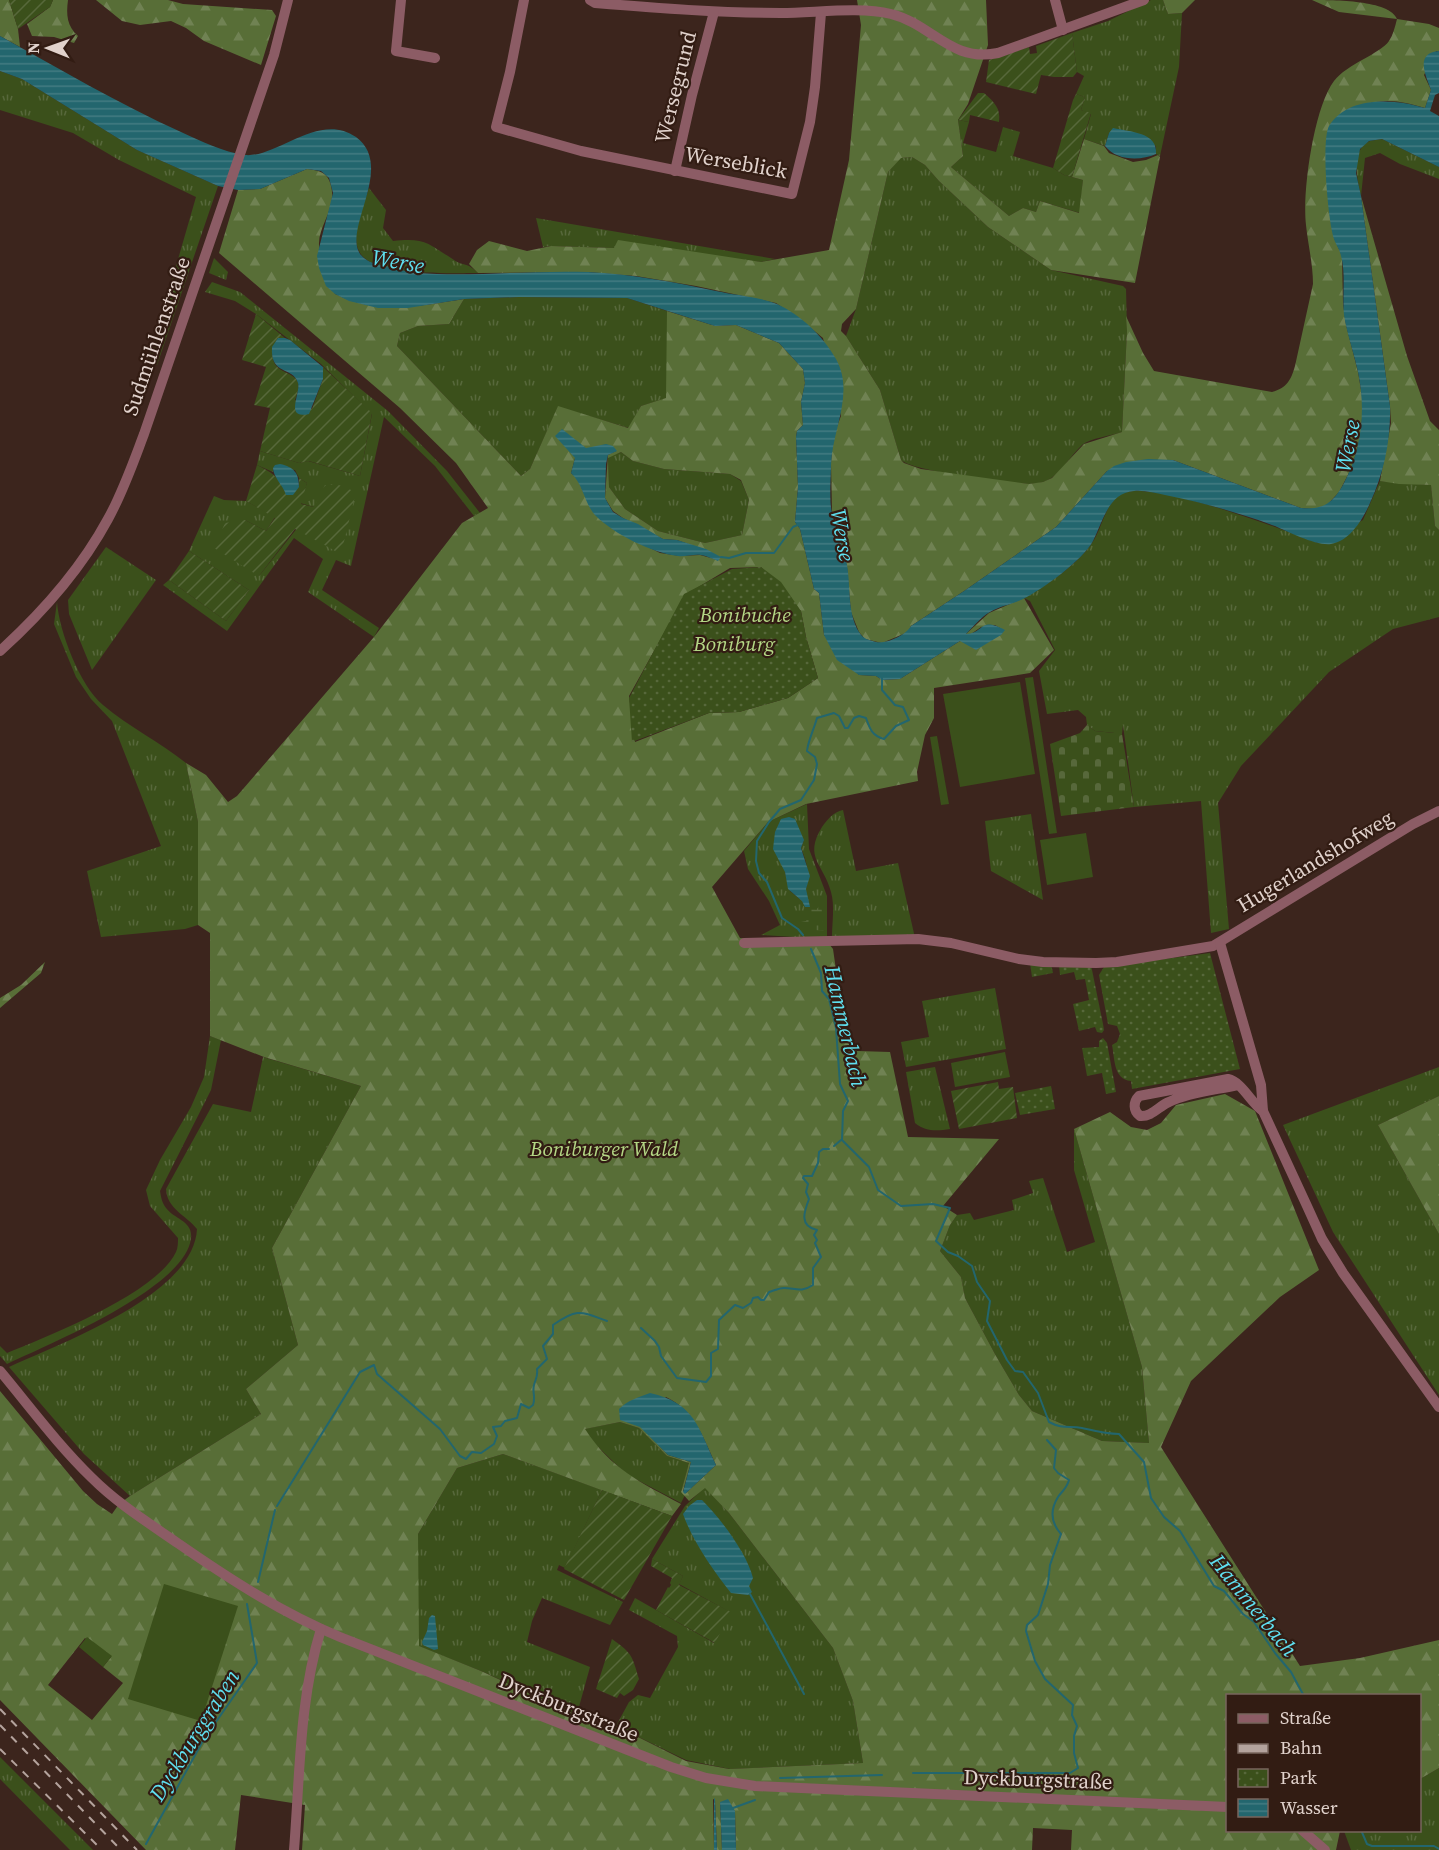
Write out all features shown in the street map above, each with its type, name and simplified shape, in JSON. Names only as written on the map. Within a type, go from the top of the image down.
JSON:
[{"type":"street","name":"Sudmühlenstraße","points":[[0,651],[41,611],[70,576],[99,535],[116,505],[144,434],[274,55],[288,0]]},
{"type":"street","name":"Werseblick","points":[[524,0],[510,72],[496,127],[581,151],[792,194],[811,110],[821,13]]},
{"type":"street","points":[[590,0],[595,3],[714,12],[821,13],[869,10],[912,21],[953,49],[985,56],[998,54],[1144,0]]},
{"type":"street","points":[[1055,0],[1063,30]]},
{"type":"street","points":[[400,5],[396,51],[435,58]]},
{"type":"street","name":"Wersegrund","points":[[675,171],[714,12]]},
{"type":"street","name":"Hugerlandshofweg","points":[[1217,944],[1413,824],[1439,811]]},
{"type":"street","points":[[744,943],[918,939],[1019,959],[1096,963],[1117,962],[1217,944],[1261,1085],[1263,1112],[1333,1258],[1439,1407]]},
{"type":"street","points":[[1238,1085],[1178,1098],[1147,1116],[1140,1116],[1135,1109],[1137,1098],[1144,1094],[1233,1079],[1263,1112]]},
{"type":"street","name":"Dyckburgstraße","points":[[0,1371],[77,1463],[100,1486],[124,1506],[248,1591],[321,1629],[671,1767],[724,1782],[805,1789],[1226,1807]]},
{"type":"street","points":[[294,1850],[307,1686],[321,1629]]},
{"type":"street","points":[[1304,1832],[1325,1850]]},
{"type":"green space","points":[[0,0],[9,0],[18,29],[20,47],[0,36]]},
{"type":"green space","points":[[9,0],[53,0],[50,7],[18,29]]},
{"type":"green space","points":[[53,0],[68,0],[68,20],[78,36],[74,43],[54,37],[32,36],[27,24],[50,7]]},
{"type":"green space","points":[[96,0],[168,0],[183,4],[272,10],[276,16],[261,65],[204,41],[171,21],[140,25],[122,21]]},
{"type":"green space","points":[[857,0],[986,0],[988,45],[968,104],[958,120],[963,156],[951,167],[1009,216],[1023,208],[1036,212],[1040,201],[1079,213],[1083,180],[1072,177],[1084,139],[1104,146],[1109,153],[1133,162],[1158,155],[1160,157],[1135,283],[1051,270],[988,227],[925,165],[912,157],[901,158],[888,172],[856,309],[842,324],[841,331],[880,390],[901,460],[904,463],[921,469],[1029,484],[1052,478],[1084,444],[1122,432],[1126,316],[1154,371],[1272,392],[1288,383],[1295,366],[1313,284],[1306,225],[1306,192],[1315,129],[1327,93],[1334,81],[1347,69],[1385,46],[1392,36],[1397,19],[1429,24],[1439,28],[1439,51],[1436,51],[1424,75],[1431,90],[1425,108],[1382,101],[1367,104],[1334,238],[1342,256],[1346,325],[1363,402],[1361,434],[1352,467],[1339,492],[1327,505],[1315,509],[1301,508],[1173,460],[1107,471],[1056,527],[911,626],[908,632],[882,643],[865,639],[859,632],[851,612],[847,567],[832,511],[833,437],[841,416],[823,338],[776,303],[696,286],[636,276],[588,272],[478,273],[469,264],[477,250],[489,241],[527,251],[551,246],[614,248],[618,240],[761,262],[829,250],[849,160],[861,25]]},
{"type":"green space","points":[[1151,0],[1163,0],[1168,14],[1182,13],[1179,67],[1160,156],[1156,154],[1156,146],[1109,133],[1105,146],[1084,139],[1091,114],[1081,110],[1085,97],[1076,94],[1084,76],[1077,72],[1072,33],[1108,21]]},
{"type":"green space","points":[[1163,0],[1195,0],[1182,13],[1168,14]]},
{"type":"green space","points":[[1312,0],[1360,2],[1384,8],[1397,19],[1339,12]]},
{"type":"green space","points":[[1072,33],[1077,72],[1073,77],[1041,75],[1036,94],[986,82],[989,60],[1029,47],[1030,54],[1037,53],[1036,46]]},
{"type":"green space","points":[[0,71],[22,79],[137,150],[218,186],[157,365],[145,364],[155,339],[196,197],[119,160],[73,133],[0,110]]},
{"type":"green space","points":[[978,93],[984,93],[991,99],[999,113],[999,122],[970,115],[969,122],[958,120]]},
{"type":"green space","points":[[1076,94],[1085,97],[1081,110],[1091,113],[1072,177],[1053,168]]},
{"type":"green space","points":[[958,120],[969,122],[963,143],[996,152],[1003,127],[1020,132],[1013,156],[1083,180],[1080,213],[1040,201],[1036,212],[1023,208],[1009,216],[951,167],[963,156]]},
{"type":"green space","points":[[1382,139],[1439,167],[1439,179],[1400,164],[1380,153],[1365,158],[1361,196],[1357,167],[1359,153],[1368,142]]},
{"type":"green space","points":[[912,157],[925,165],[988,227],[1051,270],[1123,286],[1126,289],[1127,331],[1122,432],[1082,445],[1061,469],[1046,481],[1028,484],[982,479],[923,468],[901,460],[880,390],[846,336],[856,309],[888,172],[900,158]]},
{"type":"green space","name":"Boniburger Wald","points":[[307,169],[320,172],[328,178],[332,202],[321,231],[319,245],[335,294],[351,301],[383,307],[415,306],[464,299],[449,324],[418,326],[400,333],[397,346],[521,476],[530,469],[558,406],[628,428],[641,406],[666,398],[667,311],[715,326],[736,325],[779,343],[803,369],[805,383],[801,402],[803,425],[797,431],[796,437],[798,487],[795,522],[800,529],[814,589],[819,593],[824,635],[859,675],[876,676],[882,680],[900,679],[960,641],[1000,628],[995,625],[981,627],[971,634],[966,634],[989,613],[1024,598],[1054,650],[1030,673],[934,688],[934,718],[925,735],[917,772],[918,781],[806,804],[768,822],[712,887],[740,938],[829,944],[833,949],[844,1026],[857,1051],[890,1052],[908,1137],[999,1139],[943,1206],[957,1215],[950,1225],[940,1251],[961,1277],[965,1298],[1019,1395],[1032,1411],[1102,1441],[1149,1443],[1142,1367],[1074,1129],[1110,1112],[1131,1127],[1147,1130],[1161,1123],[1176,1105],[1225,1094],[1255,1111],[1319,1270],[1280,1297],[1191,1381],[1161,1447],[1300,1666],[1360,1658],[1439,1640],[1439,1768],[1421,1778],[1421,1694],[1226,1694],[1226,1832],[1340,1832],[1336,1850],[1071,1850],[1072,1830],[1033,1828],[1032,1850],[736,1850],[735,1811],[720,1802],[722,1850],[717,1850],[715,1800],[713,1799],[714,1850],[302,1850],[305,1805],[241,1795],[235,1850],[146,1850],[0,1700],[0,1391],[83,1491],[112,1514],[119,1504],[130,1496],[261,1414],[246,1389],[298,1345],[272,1248],[361,1086],[264,1057],[210,1036],[210,933],[198,925],[198,822],[186,763],[206,775],[228,802],[237,796],[374,637],[462,523],[488,508],[456,463],[400,408],[219,253],[238,190],[260,189]],"holes":[[[616,451],[608,455],[605,498],[613,511],[663,539],[677,540],[691,545],[718,560],[700,555],[680,556],[660,553],[644,545],[583,492],[579,480],[571,473],[575,458]],[[621,452],[633,461],[664,469],[730,474],[741,480],[749,500],[742,535],[705,543],[658,531],[625,509],[609,487],[608,458]],[[761,567],[801,611],[818,678],[788,698],[739,712],[709,713],[635,742],[629,696],[685,595],[730,568]],[[666,1397],[691,1417],[716,1465],[686,1493],[683,1491],[691,1462],[668,1455],[640,1426]],[[620,1422],[639,1428],[667,1456],[689,1463],[681,1492],[689,1501],[705,1488],[729,1513],[833,1648],[853,1701],[863,1763],[729,1769],[686,1761],[616,1726],[611,1731],[481,1671],[419,1646],[418,1534],[457,1468],[503,1454],[672,1516],[681,1504],[652,1489],[616,1465],[585,1429]],[[85,1638],[111,1657],[103,1667],[123,1683],[92,1720],[48,1685]]]},
{"type":"green space","points":[[369,188],[386,210],[383,228],[393,241],[413,240],[426,243],[478,273],[413,272],[379,265],[366,259],[359,251],[356,236]]},
{"type":"green space","points":[[1361,196],[1407,356],[1430,421],[1439,430],[1439,530],[1435,526],[1431,485],[1380,481],[1391,423],[1390,406]]},
{"type":"green space","points":[[536,218],[775,259],[761,262],[614,248],[543,247]]},
{"type":"green space","points":[[214,258],[228,272],[226,280],[209,273]]},
{"type":"green space","points":[[212,282],[240,292],[388,411],[447,471],[480,513],[474,516],[435,466],[384,417],[351,566],[336,560],[322,590],[379,628],[374,637],[308,592],[323,559],[294,538],[227,631],[163,585],[169,580],[226,621],[249,590],[189,551],[214,496],[224,500],[246,501],[275,517],[266,531],[245,520],[259,576],[314,507],[300,503],[307,483],[299,478],[295,470],[273,468],[273,472],[257,465],[260,451],[299,463],[308,461],[360,476],[372,414],[321,364],[256,314],[235,301],[205,292]]},
{"type":"green space","points":[[627,298],[667,311],[667,398],[641,406],[629,428],[558,407],[530,469],[521,476],[397,346],[400,333],[418,326],[449,324],[464,299]]},
{"type":"green space","points":[[256,314],[285,338],[278,338],[274,347],[273,360],[278,368],[298,381],[295,400],[312,409],[323,379],[323,367],[372,413],[360,476],[309,461],[299,463],[260,451],[270,408],[254,405],[266,367],[242,360]]},
{"type":"green space","points":[[621,452],[633,461],[664,469],[730,474],[741,481],[749,500],[742,535],[705,543],[658,531],[625,509],[609,487],[608,457]]},
{"type":"green space","points":[[257,465],[278,478],[285,492],[299,487],[299,478],[307,483],[301,504],[314,507],[325,485],[339,485],[356,492],[341,554],[295,529],[259,576],[214,548],[225,523],[245,520],[266,531],[275,518],[246,501]]},
{"type":"green space","points":[[1380,481],[1431,485],[1435,526],[1439,530],[1439,617],[1393,629],[1329,672],[1241,766],[1218,803],[1229,929],[1211,933],[1201,801],[1134,807],[1123,725],[1115,733],[1095,731],[1087,725],[1086,717],[1078,710],[1047,714],[1039,671],[1055,650],[1030,601],[1024,598],[1061,574],[1079,559],[1095,537],[1110,506],[1119,495],[1134,491],[1185,499],[1216,507],[1318,543],[1363,520]]},
{"type":"green space","points":[[106,547],[156,580],[92,670],[69,614],[68,600]]},
{"type":"green space","points":[[189,551],[249,590],[226,621],[169,580]]},
{"type":"green space","name":"Boniburg","points":[[761,567],[781,582],[801,611],[818,678],[788,698],[739,712],[709,713],[632,742],[629,698],[684,594],[732,569]]},
{"type":"green space","points":[[57,602],[66,642],[86,685],[113,713],[186,763],[198,822],[198,925],[185,929],[101,937],[87,871],[161,846],[112,721],[91,699],[76,677],[54,624]]},
{"type":"green space","points":[[1033,677],[1057,833],[1049,834],[1025,678]]},
{"type":"green space","points":[[1020,682],[1035,774],[960,787],[943,694]]},
{"type":"green space","points":[[1116,724],[1123,725],[1122,734],[1134,807],[1061,816],[1050,744],[1080,733],[1087,725],[1095,731],[1114,733]]},
{"type":"green space","points":[[937,736],[949,804],[941,805],[930,737]]},
{"type":"green space","points":[[807,804],[809,849],[827,896],[827,939],[761,935],[780,925],[769,901],[748,869],[744,851],[768,822]],"holes":[[[804,840],[801,848],[808,874],[802,901],[790,891],[785,872]]]},
{"type":"green space","points":[[843,810],[856,871],[898,863],[915,938],[832,938],[832,897],[828,882],[817,861],[814,846],[826,821]]},
{"type":"green space","points":[[1031,814],[1043,900],[991,871],[985,821]]},
{"type":"green space","points":[[1086,833],[1093,877],[1047,885],[1040,840]]},
{"type":"green space","points":[[808,894],[816,910],[821,904],[824,931],[808,929],[801,922],[806,921],[808,917],[802,901],[795,895]]},
{"type":"green space","points":[[1210,953],[1240,1069],[1132,1089],[1131,1081],[1121,1076],[1116,1068],[1112,1045],[1117,1042],[1120,1034],[1117,1026],[1108,1024],[1099,975],[1104,967]]},
{"type":"green space","points":[[45,962],[41,973],[0,1008],[0,998],[21,985]]},
{"type":"green space","points":[[1030,963],[1051,964],[1053,973],[1032,977]]},
{"type":"green space","points":[[1059,965],[1091,965],[1104,1030],[1102,1033],[1097,1032],[1095,1027],[1079,1031],[1073,1004],[1089,1000],[1085,979],[1076,980],[1074,972],[1060,975]]},
{"type":"green space","points":[[995,988],[1006,1049],[906,1067],[901,1042],[929,1037],[922,1001]]},
{"type":"green space","points":[[210,1036],[221,1040],[211,1090],[160,1191],[169,1212],[186,1224],[191,1232],[191,1238],[183,1257],[166,1276],[142,1295],[82,1329],[7,1364],[0,1356],[0,1346],[7,1353],[100,1312],[147,1283],[165,1267],[176,1252],[178,1238],[150,1206],[146,1190],[160,1160],[191,1107],[204,1077]]},
{"type":"green space","points":[[1103,1038],[1107,1043],[1116,1092],[1106,1094],[1102,1073],[1087,1076],[1082,1048],[1099,1047],[1099,1041]]},
{"type":"green space","points":[[1005,1052],[1010,1077],[955,1087],[951,1063]]},
{"type":"green space","points":[[263,1057],[361,1086],[272,1248],[298,1345],[246,1389],[261,1414],[130,1496],[84,1454],[9,1367],[60,1345],[121,1314],[150,1295],[174,1275],[190,1253],[197,1229],[173,1207],[166,1189],[213,1104],[251,1112]]},
{"type":"green space","points":[[935,1067],[950,1129],[932,1130],[915,1123],[906,1072]]},
{"type":"green space","points":[[1439,1067],[1439,1096],[1378,1125],[1439,1234],[1439,1395],[1333,1232],[1283,1125]]},
{"type":"green space","points":[[998,1082],[999,1089],[1013,1087],[1017,1118],[959,1129],[951,1091]]},
{"type":"green space","points":[[1051,1086],[1055,1109],[1020,1115],[1015,1093]]},
{"type":"green space","points":[[1439,1096],[1439,1234],[1378,1125]]},
{"type":"green space","points":[[1074,1129],[1142,1367],[1149,1443],[1102,1441],[1032,1411],[1019,1395],[965,1298],[961,1277],[940,1251],[950,1225],[957,1215],[970,1213],[974,1220],[1014,1210],[1012,1200],[1033,1193],[1029,1181],[1043,1178],[1067,1252],[1095,1242],[1074,1170]]},
{"type":"green space","points":[[620,1422],[639,1428],[667,1456],[689,1463],[681,1492],[685,1495],[681,1503],[626,1474],[593,1442],[584,1429]]},
{"type":"green space","points":[[503,1454],[602,1490],[565,1568],[559,1565],[557,1570],[623,1602],[610,1625],[542,1598],[532,1621],[527,1642],[590,1667],[577,1714],[418,1646],[418,1534],[457,1468]]},
{"type":"green space","points":[[705,1487],[729,1513],[833,1648],[853,1701],[863,1763],[730,1769],[686,1760],[616,1726],[629,1702],[638,1695],[650,1698],[678,1647],[677,1636],[629,1610],[635,1598],[714,1643],[730,1612],[679,1584],[683,1576],[652,1559],[685,1506]]},
{"type":"green space","points":[[602,1490],[672,1516],[624,1600],[564,1569]]},
{"type":"green space","points":[[652,1559],[683,1576],[679,1585],[731,1612],[715,1643],[656,1610],[671,1585],[672,1578],[651,1566]]},
{"type":"green space","points":[[164,1584],[238,1606],[201,1721],[128,1699]]},
{"type":"green space","points":[[87,1637],[112,1656],[103,1667],[79,1647]]},
{"type":"green space","points":[[612,1639],[631,1656],[639,1679],[633,1690],[624,1696],[620,1693],[617,1698],[596,1689]]},
{"type":"green space","points":[[0,1757],[93,1850],[70,1850],[0,1779]]},
{"type":"green space","points":[[1439,1768],[1439,1850],[1351,1850],[1344,1832],[1421,1832],[1421,1778]]},
{"type":"water","points":[[0,36],[135,110],[212,146],[229,151],[245,155],[257,154],[313,132],[328,129],[342,130],[356,137],[367,150],[371,166],[370,183],[357,234],[357,248],[364,258],[373,263],[414,273],[588,272],[620,275],[763,300],[777,304],[795,314],[825,342],[841,372],[843,398],[832,452],[831,508],[846,558],[851,608],[855,624],[864,638],[880,642],[901,636],[911,626],[1056,527],[1107,471],[1126,462],[1148,459],[1173,460],[1301,508],[1322,506],[1336,496],[1355,456],[1361,429],[1362,400],[1358,372],[1344,315],[1342,263],[1334,239],[1330,216],[1325,164],[1327,134],[1329,126],[1337,116],[1360,104],[1386,102],[1425,108],[1431,90],[1424,61],[1426,56],[1439,51],[1439,93],[1435,95],[1430,111],[1439,116],[1439,167],[1382,139],[1369,141],[1360,149],[1356,173],[1390,406],[1388,443],[1383,468],[1375,492],[1360,522],[1344,539],[1331,544],[1310,541],[1261,521],[1193,501],[1146,491],[1125,493],[1112,503],[1088,549],[1072,565],[1019,601],[987,614],[966,634],[991,625],[1005,630],[1001,635],[976,650],[960,641],[900,679],[882,680],[876,676],[859,675],[837,660],[824,635],[819,593],[814,589],[800,529],[795,522],[798,487],[796,437],[797,431],[803,425],[801,402],[805,383],[803,369],[779,343],[736,325],[715,326],[627,298],[464,299],[408,308],[378,308],[349,301],[326,286],[319,268],[317,256],[333,193],[329,178],[321,171],[307,169],[260,189],[238,190],[218,186],[137,150],[22,79],[0,71]]},
{"type":"water","points":[[1113,128],[1148,137],[1153,141],[1156,154],[1143,158],[1116,155],[1105,146]]},
{"type":"water","points":[[278,338],[290,340],[323,367],[323,379],[309,414],[297,413],[295,404],[298,383],[292,374],[278,367],[272,356],[272,347]]},
{"type":"water","points":[[562,429],[586,448],[606,444],[613,446],[617,451],[608,455],[606,464],[605,498],[613,512],[663,539],[677,540],[706,549],[721,557],[718,561],[701,555],[678,556],[645,547],[604,523],[592,511],[579,483],[571,473],[575,458],[555,436]]},
{"type":"water","points":[[280,464],[289,467],[297,474],[299,487],[293,495],[286,495],[275,475],[273,468]]},
{"type":"water","points":[[789,817],[795,819],[804,840],[801,848],[810,876],[806,889],[810,907],[805,907],[802,901],[788,889],[785,872],[773,849],[775,832],[781,819]]},
{"type":"water","points":[[650,1393],[665,1397],[686,1410],[699,1428],[716,1465],[685,1494],[683,1492],[691,1462],[668,1455],[640,1427],[620,1420],[619,1409],[622,1406]]},
{"type":"water","points":[[697,1500],[702,1500],[717,1516],[745,1558],[753,1578],[749,1586],[752,1592],[748,1595],[731,1593],[692,1535],[683,1514]]},
{"type":"water","points":[[432,1615],[435,1616],[438,1649],[434,1650],[423,1645],[422,1642]]},
{"type":"water","points":[[715,1799],[717,1850],[714,1850]]},
{"type":"water","points":[[728,1799],[735,1811],[736,1850],[722,1850],[720,1802]]},
{"type":"waterway","points":[[721,557],[729,558],[746,553],[774,553],[793,527],[800,524]]},
{"type":"waterway","name":"Hammerbach","points":[[803,935],[782,918],[767,882],[759,873],[756,861],[757,841],[780,809],[801,800],[814,780],[817,764],[815,757],[807,751],[817,718],[834,713],[839,716],[845,728],[848,728],[854,718],[859,716],[866,718],[874,734],[884,739],[896,726],[909,720],[903,707],[895,705],[882,690],[882,678]]},
{"type":"waterway","name":"Hammerbach","points":[[811,949],[821,973],[822,991],[829,999],[836,1028],[840,1084],[848,1101],[843,1111],[842,1140],[869,1167],[878,1190],[901,1206],[933,1204],[950,1208],[936,1241],[948,1252],[972,1266],[977,1282],[990,1301],[987,1321],[1007,1360],[1015,1371],[1023,1372],[1038,1393],[1049,1422],[1061,1426],[1119,1434],[1144,1462],[1151,1498],[1164,1517],[1180,1531],[1214,1586],[1224,1591],[1243,1614],[1254,1622],[1291,1672],[1303,1694]]},
{"type":"waterway","points":[[834,1146],[841,1140]]},
{"type":"waterway","name":"Dyckburggraben","points":[[641,1328],[655,1341],[661,1356],[677,1378],[706,1382],[711,1376],[711,1353],[718,1349],[719,1320],[735,1305],[743,1308],[751,1303],[753,1298],[758,1297],[764,1300],[769,1292],[784,1288],[801,1289],[813,1285],[813,1268],[821,1257],[815,1243],[817,1240],[814,1235],[817,1230],[807,1225],[804,1218],[809,1199],[806,1192],[808,1184],[803,1178],[812,1176],[818,1163],[819,1152],[829,1149]]},
{"type":"waterway","name":"Dyckburggraben","points":[[277,1506],[360,1372],[374,1365],[377,1374],[440,1429],[460,1456],[466,1459],[472,1452],[481,1453],[494,1444],[497,1436],[493,1427],[501,1426],[505,1421],[517,1418],[521,1404],[529,1408],[533,1405],[537,1369],[547,1359],[543,1346],[553,1334],[553,1325],[568,1316],[579,1313],[607,1321]]},
{"type":"waterway","points":[[913,1773],[1070,1773],[1078,1768],[1074,1753],[1074,1736],[1077,1726],[1072,1715],[1073,1705],[1045,1679],[1035,1661],[1026,1631],[1027,1625],[1038,1615],[1048,1584],[1050,1565],[1061,1534],[1054,1521],[1054,1507],[1069,1480],[1054,1468],[1056,1450],[1047,1440]]},
{"type":"waterway","name":"Dyckburggraben","points":[[258,1582],[275,1510]]},
{"type":"waterway","points":[[750,1594],[804,1694]]},
{"type":"waterway","name":"Dyckburggraben","points":[[146,1844],[204,1739],[257,1663],[247,1604]]},
{"type":"waterway","points":[[780,1778],[882,1775]]},
{"type":"waterway","points":[[733,1808],[755,1800]]},
{"type":"waterway","name":"Hammerbach","points":[[1362,1832],[1367,1844],[1372,1846],[1434,1846],[1439,1849]]},
{"type":"railway","points":[[0,1709],[137,1850]]},
{"type":"railway","points":[[0,1725],[121,1850]]},
{"type":"railway","points":[[0,1749],[102,1850]]},
{"type":"water label","name":"Werse","points":[[398,261]]},
{"type":"water label","name":"Werse","points":[[1347,446]]},
{"type":"water label","name":"Werse","points":[[843,535]]},
{"type":"park label","name":"Bonibuche","points":[[745,614]]}]
